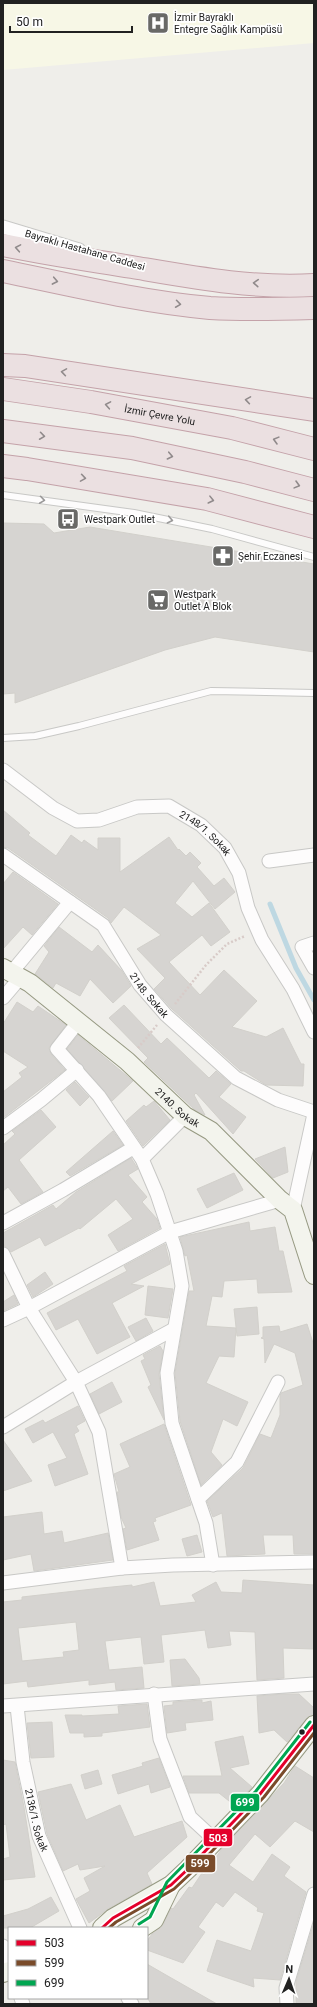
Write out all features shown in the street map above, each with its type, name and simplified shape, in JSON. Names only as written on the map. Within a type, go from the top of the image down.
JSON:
[{"type":"highway","points":[[3,245],[167,273],[236,282],[295,286],[314,285]]},
{"type":"highway","points":[[3,271],[140,298],[209,308],[253,310],[314,308]]},
{"type":"highway","points":[[3,365],[25,366],[314,410]]},
{"type":"highway","name":"İzmir Çevre Yolu","points":[[3,389],[91,402],[232,428],[314,449]]},
{"type":"highway","points":[[3,430],[132,448],[245,472],[314,490]]},
{"type":"highway","points":[[3,466],[208,499],[314,527]]},
{"type":"street","name":"Bayraklı Hastahane Caddesi","points":[[3,227],[92,254],[167,273]]},
{"type":"street","name":"2148/1. Sokak","points":[[3,770],[53,808],[77,821],[99,820],[137,807],[169,806],[195,821],[225,848],[239,873],[248,908],[262,940],[292,989],[314,1032]]},
{"type":"street","name":"2148. Sokak","points":[[3,855],[103,925],[140,985],[166,1015],[236,1078],[278,1100],[314,1113],[286,1205]]},
{"type":"street","points":[[268,862],[314,855]]},
{"type":"street","points":[[3,998],[11,973],[70,902]]},
{"type":"street","points":[[314,943],[302,947],[314,968]]},
{"type":"street","name":"2140. Sokak","points":[[11,973],[79,1021],[127,1061],[185,1116],[211,1131],[286,1205],[314,1275]]},
{"type":"street","points":[[79,1021],[57,1049],[99,1096],[133,1148],[142,1159],[176,1251],[182,1286],[167,1373],[172,1423],[206,1523],[213,1565]]},
{"type":"street","points":[[3,1128],[41,1100],[77,1070]]},
{"type":"street","points":[[142,1159],[185,1116]]},
{"type":"street","points":[[3,1223],[63,1190],[133,1148]]},
{"type":"street","points":[[3,1320],[29,1308],[170,1232],[286,1205]]},
{"type":"street","points":[[3,1254],[29,1308],[76,1382],[100,1432],[122,1568]]},
{"type":"street","points":[[3,1427],[76,1382],[174,1329]]},
{"type":"street","points":[[198,1499],[237,1462],[278,1382]]},
{"type":"street","points":[[3,1583],[122,1568],[173,1565],[314,1562]]},
{"type":"street","points":[[3,1706],[154,1694],[314,1684]]},
{"type":"street","points":[[154,1694],[160,1739],[190,1817],[216,1841]]},
{"type":"street","name":"2136/1. Sokak","points":[[17,1706],[23,1762],[39,1836],[80,1927]]},
{"type":"street","points":[[103,1927],[113,1918],[171,1885],[216,1841],[260,1794],[314,1725]]},
{"type":"street","points":[[144,1927],[154,1920],[171,1885]]},
{"type":"street","points":[[288,2004],[286,1988],[314,1894]]},
{"type":"street","points":[[3,1946],[8,1960]]},
{"type":"lane","points":[[3,495],[134,513],[212,529],[314,557]]},
{"type":"lane","points":[[3,738],[35,736],[79,726],[211,691],[314,694]]},
{"type":"path","points":[[127,1061],[206,965],[227,944],[258,930]]},
{"type":"shaded area","name":"İzmir Bayraklı Entegre Sağlık Kampüsü","points":[[3,3],[314,3],[314,43],[3,70]]},
{"type":"building","name":"Westpark Outlet A Blok","points":[[3,523],[44,524],[54,533],[90,527],[314,564],[314,652],[215,637],[165,650],[15,703],[15,693],[3,694]]},
{"type":"building","points":[[3,810],[30,833],[28,835],[56,856],[71,835],[82,843],[84,840],[98,850],[98,838],[120,838],[120,872],[169,837],[178,850],[179,849],[186,856],[190,852],[201,863],[197,867],[214,886],[224,878],[235,892],[215,909],[193,881],[175,903],[192,917],[209,903],[230,932],[211,946],[202,935],[169,962],[200,995],[224,970],[257,1001],[232,1027],[266,1037],[283,1028],[301,1064],[304,1064],[303,1086],[266,1085],[244,1071],[241,1071],[172,1009],[154,989],[165,978],[137,949],[161,935],[124,907],[111,923],[108,918],[8,848],[3,847]]},
{"type":"building","points":[[13,872],[58,904],[32,935],[23,927],[3,949],[3,884]]},
{"type":"building","points":[[59,927],[92,952],[98,945],[122,971],[131,986],[113,1003],[90,979],[80,996],[56,983],[53,988],[35,974],[49,952],[44,946]]},
{"type":"building","points":[[17,1002],[33,1012],[38,1006],[66,1025],[49,1048],[51,1054],[65,1070],[3,1118],[3,1092],[22,1077],[19,1073],[28,1067],[3,1051],[3,1024]]},
{"type":"building","points":[[124,1005],[161,1044],[167,1038],[209,1078],[216,1071],[231,1084],[219,1097],[246,1117],[233,1134],[196,1093],[194,1095],[205,1115],[195,1110],[144,1062],[148,1058],[109,1018]]},
{"type":"building","points":[[78,1035],[133,1081],[112,1101],[67,1049]]},
{"type":"building","points":[[75,1082],[89,1097],[80,1106],[66,1090]]},
{"type":"building","points":[[154,1101],[170,1120],[143,1146],[126,1121],[144,1105],[146,1107]]},
{"type":"building","points":[[41,1110],[56,1127],[19,1160],[43,1192],[21,1204],[8,1187],[3,1191],[3,1145],[15,1134],[12,1131]]},
{"type":"building","points":[[113,1131],[123,1145],[70,1176],[66,1172]]},
{"type":"building","points":[[285,1147],[288,1172],[273,1178],[255,1159]]},
{"type":"building","points":[[131,1158],[138,1169],[128,1175],[147,1197],[142,1202],[157,1219],[160,1228],[118,1251],[108,1235],[133,1219],[116,1199],[80,1229],[79,1228],[45,1246],[40,1237],[11,1252],[5,1247],[3,1242],[3,1233],[53,1205],[56,1209],[76,1192]]},
{"type":"building","points":[[234,1173],[243,1190],[207,1208],[197,1189]]},
{"type":"building","points":[[249,1222],[250,1231],[275,1227],[279,1251],[283,1251],[292,1292],[258,1293],[257,1279],[224,1281],[222,1297],[212,1296],[206,1326],[236,1328],[234,1357],[219,1356],[206,1383],[248,1402],[237,1426],[223,1419],[211,1452],[222,1465],[201,1485],[180,1421],[175,1373],[189,1291],[194,1291],[187,1255],[185,1256],[180,1237]]},
{"type":"building","points":[[165,1244],[170,1264],[131,1284],[144,1286],[112,1303],[130,1337],[97,1354],[78,1319],[56,1330],[47,1313],[127,1271],[124,1266]]},
{"type":"building","points":[[45,1272],[53,1284],[33,1297],[27,1285]]},
{"type":"building","points":[[148,1286],[173,1289],[168,1318],[145,1315]]},
{"type":"building","points":[[14,1295],[18,1304],[3,1311],[3,1302]]},
{"type":"building","points":[[257,1307],[259,1334],[237,1336],[234,1309]]},
{"type":"building","points":[[146,1318],[153,1331],[136,1341],[128,1327]]},
{"type":"building","points":[[307,1324],[314,1346],[314,1554],[294,1554],[293,1535],[263,1535],[265,1554],[227,1556],[222,1513],[213,1517],[207,1501],[243,1468],[260,1434],[271,1438],[280,1415],[281,1393],[303,1385],[295,1353],[274,1344],[265,1363],[264,1339],[261,1338],[263,1337],[263,1327],[279,1326],[280,1332]]},
{"type":"building","points":[[160,1346],[163,1351],[159,1374],[164,1420],[148,1387],[151,1385],[141,1361],[145,1359],[143,1355]]},
{"type":"building","points":[[112,1382],[122,1402],[99,1414],[90,1394]]},
{"type":"building","points":[[78,1406],[85,1421],[76,1426],[79,1431],[74,1434],[88,1474],[55,1486],[48,1465],[67,1458],[53,1432],[33,1443],[25,1429],[43,1420],[45,1423]]},
{"type":"building","points":[[164,1424],[191,1505],[155,1518],[156,1521],[153,1522],[159,1540],[127,1550],[123,1529],[126,1528],[121,1517],[117,1492],[119,1492],[114,1474],[130,1467],[120,1444]]},
{"type":"building","points":[[3,1440],[32,1481],[3,1491]]},
{"type":"building","points":[[42,1512],[44,1534],[62,1531],[64,1543],[108,1533],[113,1560],[34,1571],[31,1554],[3,1560],[3,1517]]},
{"type":"building","points":[[197,1535],[202,1552],[187,1556],[182,1539]]},
{"type":"building","points":[[243,1580],[314,1585],[314,1649],[283,1648],[284,1678],[257,1680],[255,1632],[229,1631],[231,1645],[208,1648],[205,1630],[161,1635],[164,1662],[144,1664],[141,1637],[105,1641],[109,1670],[142,1667],[144,1688],[116,1690],[115,1682],[89,1685],[89,1680],[28,1687],[27,1681],[3,1684],[3,1602],[22,1600],[22,1597],[132,1585],[132,1587],[154,1582],[160,1606],[196,1602],[192,1595],[216,1582],[221,1592],[242,1593]],"holes":[[[76,1622],[79,1650],[63,1652],[64,1657],[22,1661],[18,1628]]]},
{"type":"building","points":[[185,1659],[199,1678],[200,1684],[172,1686],[170,1660]]},
{"type":"building","points":[[299,1694],[314,1708],[314,1715],[306,1719],[287,1742],[274,1730],[259,1733],[257,1696]]},
{"type":"building","points":[[202,1700],[202,1703],[211,1701],[213,1720],[185,1723],[186,1730],[167,1733],[164,1706],[173,1705],[173,1702]]},
{"type":"building","points":[[147,1704],[150,1727],[102,1733],[102,1736],[84,1737],[84,1733],[70,1733],[65,1715],[82,1716],[119,1714],[118,1706]]},
{"type":"building","points":[[52,1722],[54,1757],[31,1758],[27,1723]]},
{"type":"building","points":[[243,1736],[249,1764],[230,1768],[252,1787],[234,1805],[219,1793],[189,1793],[183,1776],[222,1776],[215,1742]]},
{"type":"building","points":[[159,1758],[170,1787],[151,1793],[149,1784],[118,1794],[112,1775],[143,1766],[142,1763]]},
{"type":"building","points":[[3,1760],[15,1762],[35,1877],[3,1880],[3,1859],[10,1857],[6,1824],[3,1825]]},
{"type":"building","points":[[295,1766],[314,1778],[314,1832],[295,1821],[270,1847],[255,1834],[229,1865],[253,1882],[272,1854],[290,1867],[284,1876],[306,1892],[280,1980],[253,1978],[254,1987],[207,1971],[217,1940],[251,1951],[264,1913],[257,1911],[258,1908],[235,1892],[223,1907],[216,1902],[198,1927],[205,1932],[183,1963],[148,1950],[148,1940],[152,1934],[163,1925],[171,1908],[173,1909],[189,1887],[192,1888],[202,1873],[204,1875],[221,1850],[284,1783]]},
{"type":"building","points":[[98,1770],[102,1784],[85,1789],[81,1775]]},
{"type":"building","points":[[71,1784],[86,1820],[120,1805],[134,1837],[182,1821],[187,1837],[147,1873],[152,1884],[108,1909],[89,1923],[76,1899],[90,1891],[84,1878],[105,1866],[80,1870],[78,1864],[63,1871],[47,1834],[38,1792]]},
{"type":"building","points":[[51,1897],[59,1911],[32,1927],[3,1928],[3,1916],[28,1909]]},
{"type":"building","points":[[314,1922],[314,2004],[296,2004],[296,1982]]},
{"type":"building","points":[[148,1965],[217,2004],[151,2004],[148,1999]]},
{"type":"waterway","points":[[270,904],[296,968],[314,1000]]},
{"type":"transit line","name":"699","points":[[139,1924],[150,1917],[167,1882],[256,1791],[310,1722]]},
{"type":"transit line","name":"503","points":[[103,1927],[113,1918],[171,1885],[188,1869],[260,1794],[314,1725]]},
{"type":"transit line","name":"599","points":[[110,1927],[116,1922],[174,1889],[191,1873],[264,1797],[314,1733]]},
{"type":"place","name":"İzmir Bayraklı Entegre Sağlık Kampüsü","points":[[158,23]]},
{"type":"place","name":"Westpark Outlet","points":[[68,519]]},
{"type":"place","name":"Şehir Eczanesi","points":[[223,556]]},
{"type":"place","name":"Westpark Outlet A Blok","points":[[158,600]]}]
